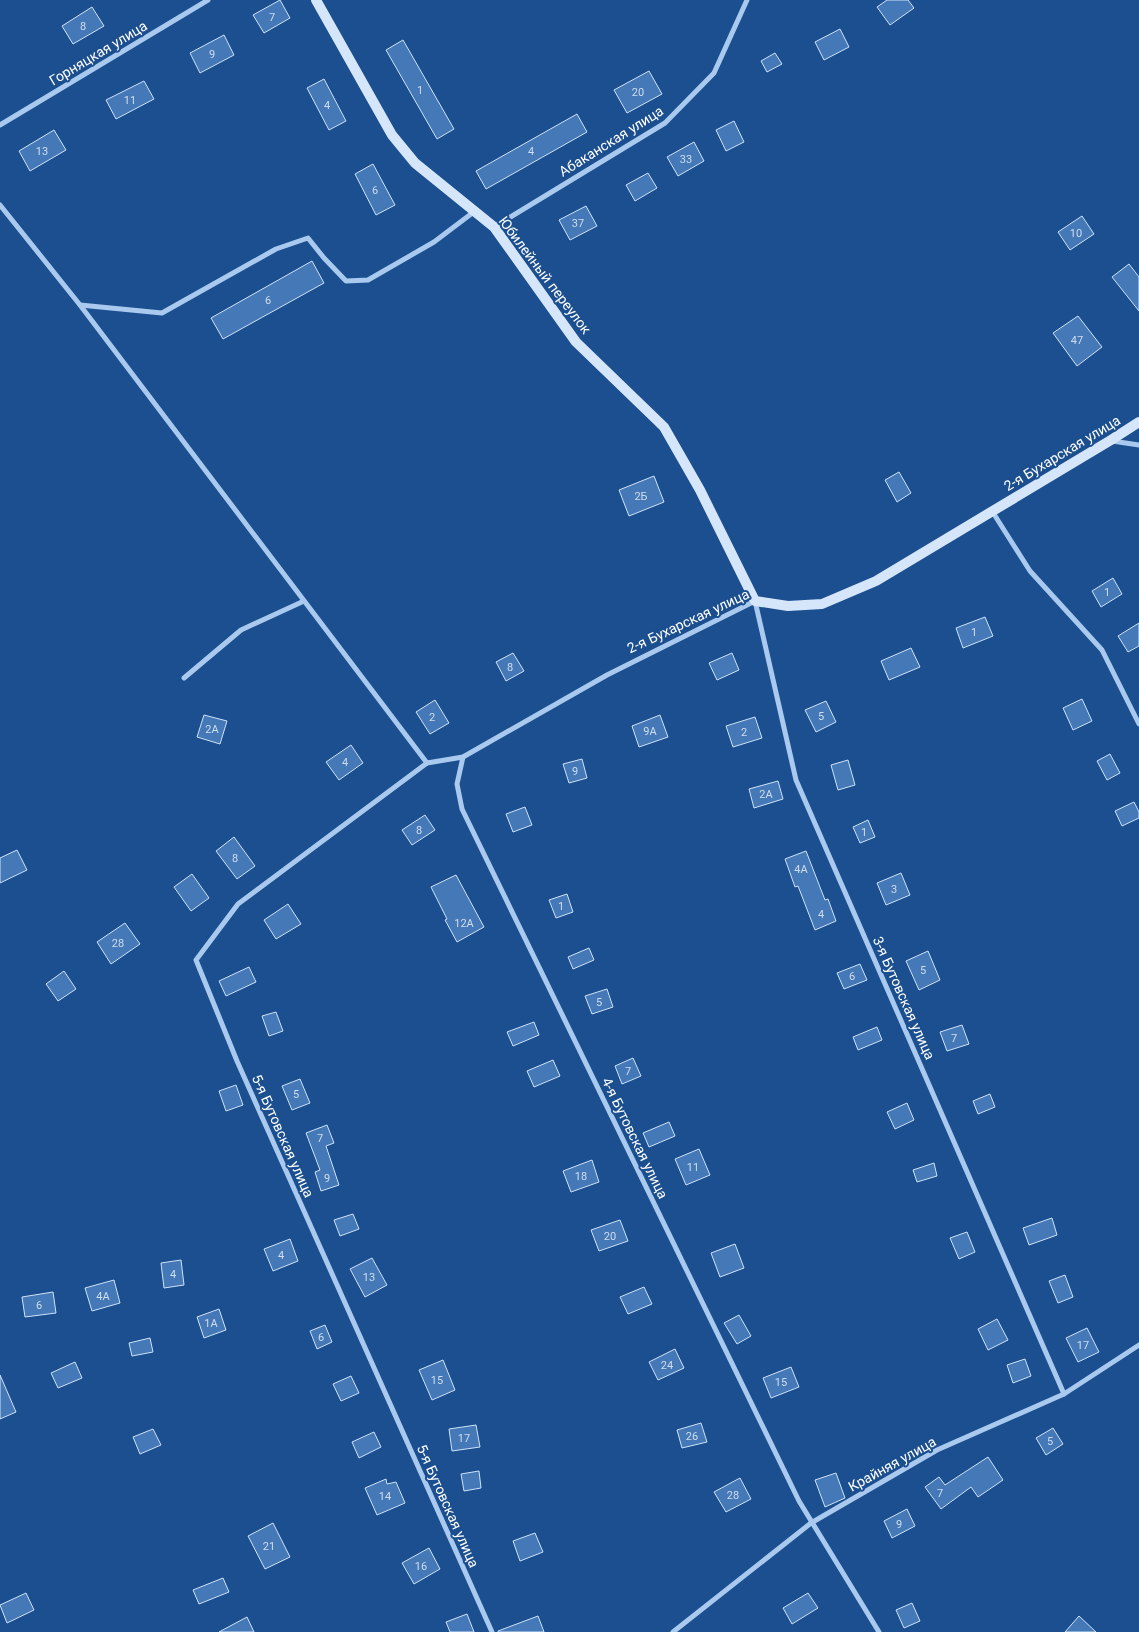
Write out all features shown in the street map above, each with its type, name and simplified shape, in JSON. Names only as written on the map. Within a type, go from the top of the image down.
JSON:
[{"type":"street","name":"Горняцкая улица","points":[[0,125],[208,0]]},
{"type":"street","name":"Юбилейный переулок","points":[[316,0],[392,134],[416,163],[494,226],[576,342],[664,427],[700,490],[755,601]]},
{"type":"street","name":"Абаканская улица","points":[[494,226],[666,123],[714,73],[747,0]]},
{"type":"street","points":[[0,205],[80,305],[427,763]]},
{"type":"street","points":[[80,305],[162,312],[276,249],[308,238],[346,281],[368,280],[434,242],[475,212]]},
{"type":"street","name":"2-я Бухарская улица","points":[[463,758],[607,675],[755,601],[788,606],[822,604],[876,581],[1139,422]]},
{"type":"street","points":[[1111,440],[1139,445]]},
{"type":"street","points":[[992,511],[1030,571],[1102,650],[1139,724]]},
{"type":"street","points":[[184,678],[241,630],[304,600]]},
{"type":"street","name":"3-я Бутовская улица","points":[[755,601],[796,780],[1064,1394]]},
{"type":"street","name":"5-я Бутовская улица","points":[[463,758],[427,763],[238,904],[196,960],[237,1061],[492,1632]]},
{"type":"street","name":"4-я Бутовская улица","points":[[463,758],[457,784],[462,808],[799,1501],[880,1632]]},
{"type":"street","name":"Крайняя улица","points":[[673,1632],[811,1523],[937,1450],[1064,1394],[1139,1346]]},
{"type":"building","points":[[280,0],[290,18],[264,33],[253,15]]},
{"type":"building","points":[[887,0],[908,0],[914,8],[890,25],[877,7]]},
{"type":"building","points":[[92,7],[104,26],[73,44],[62,26]]},
{"type":"building","points":[[840,29],[849,47],[824,60],[815,42]]},
{"type":"building","points":[[224,35],[234,55],[200,73],[190,53]]},
{"type":"building","points":[[403,40],[454,129],[437,139],[386,50]]},
{"type":"building","points":[[775,53],[782,64],[767,72],[761,61]]},
{"type":"building","points":[[649,71],[662,94],[627,113],[614,90]]},
{"type":"building","points":[[324,79],[346,121],[329,130],[307,88]]},
{"type":"building","points":[[144,81],[154,99],[116,119],[106,100]]},
{"type":"building","points":[[577,114],[587,132],[486,189],[476,171]]},
{"type":"building","points":[[734,121],[744,142],[726,151],[716,130]]},
{"type":"building","points":[[54,130],[66,150],[30,171],[19,151]]},
{"type":"building","points":[[694,142],[704,161],[678,176],[667,157]]},
{"type":"building","points":[[373,164],[395,205],[376,215],[355,174]]},
{"type":"building","points":[[648,173],[657,188],[635,201],[626,185]]},
{"type":"building","points":[[586,206],[597,226],[570,240],[559,220]]},
{"type":"building","points":[[1082,216],[1094,234],[1070,250],[1058,232]]},
{"type":"building","points":[[312,261],[324,283],[223,339],[211,318]]},
{"type":"building","points":[[1129,264],[1139,277],[1139,311],[1112,277]]},
{"type":"building","points":[[1078,316],[1102,347],[1077,366],[1053,333]]},
{"type":"building","points":[[899,472],[911,493],[897,502],[885,480]]},
{"type":"building","points":[[654,476],[664,502],[629,516],[619,490]]},
{"type":"building","points":[[1113,578],[1122,594],[1101,607],[1092,591]]},
{"type":"building","points":[[985,617],[993,636],[963,648],[956,628]]},
{"type":"building","points":[[1139,623],[1139,646],[1128,652],[1118,636]]},
{"type":"building","points":[[911,648],[920,667],[889,680],[881,661]]},
{"type":"building","points":[[513,653],[524,671],[506,681],[496,662]]},
{"type":"building","points":[[732,653],[739,670],[717,680],[709,663]]},
{"type":"building","points":[[1082,699],[1092,721],[1073,730],[1063,708]]},
{"type":"building","points":[[435,700],[449,723],[430,734],[416,712]]},
{"type":"building","points":[[826,701],[836,722],[816,732],[805,710]]},
{"type":"building","points":[[204,715],[227,721],[220,744],[197,737]]},
{"type":"building","points":[[660,715],[668,737],[639,747],[632,726]]},
{"type":"building","points":[[755,717],[762,738],[733,747],[726,726]]},
{"type":"building","points":[[351,745],[363,763],[339,780],[326,762]]},
{"type":"building","points":[[1110,754],[1120,773],[1107,780],[1097,761]]},
{"type":"building","points":[[582,759],[587,778],[569,783],[563,764]]},
{"type":"building","points":[[848,760],[855,785],[838,790],[831,765]]},
{"type":"building","points":[[778,781],[783,799],[754,808],[749,789]]},
{"type":"building","points":[[1134,802],[1139,812],[1139,818],[1122,826],[1115,811]]},
{"type":"building","points":[[525,807],[532,825],[513,832],[506,814]]},
{"type":"building","points":[[425,815],[435,830],[412,845],[402,830]]},
{"type":"building","points":[[868,820],[875,837],[860,843],[853,827]]},
{"type":"building","points":[[234,837],[255,866],[237,879],[216,851]]},
{"type":"building","points":[[17,850],[27,870],[0,883],[0,858]]},
{"type":"building","points":[[806,851],[825,900],[828,899],[836,921],[815,930],[798,886],[795,887],[785,859]]},
{"type":"building","points":[[901,873],[910,895],[886,905],[877,883]]},
{"type":"building","points":[[192,874],[209,898],[191,911],[174,887]]},
{"type":"building","points":[[456,875],[484,927],[457,942],[431,887]]},
{"type":"building","points":[[567,894],[573,912],[556,918],[549,900]]},
{"type":"building","points":[[288,904],[301,924],[276,939],[264,920]]},
{"type":"building","points":[[125,923],[140,944],[111,964],[97,942]]},
{"type":"building","points":[[589,948],[594,960],[573,969],[568,957]]},
{"type":"building","points":[[928,951],[940,980],[919,990],[906,961]]},
{"type":"building","points":[[860,964],[867,980],[844,989],[837,973]]},
{"type":"building","points":[[249,967],[256,982],[226,996],[219,981]]},
{"type":"building","points":[[64,971],[76,989],[58,1001],[46,984]]},
{"type":"building","points":[[607,989],[613,1007],[592,1014],[585,996]]},
{"type":"building","points":[[276,1012],[283,1031],[269,1036],[262,1016]]},
{"type":"building","points":[[534,1022],[539,1035],[513,1046],[507,1032]]},
{"type":"building","points":[[962,1025],[969,1044],[947,1051],[940,1032]]},
{"type":"building","points":[[877,1027],[882,1040],[858,1050],[853,1037]]},
{"type":"building","points":[[633,1058],[641,1076],[622,1084],[615,1066]]},
{"type":"building","points":[[553,1060],[560,1076],[534,1087],[527,1071]]},
{"type":"building","points":[[300,1079],[310,1103],[292,1110],[282,1086]]},
{"type":"building","points":[[236,1085],[243,1105],[226,1111],[219,1091]]},
{"type":"building","points":[[990,1094],[995,1107],[978,1114],[973,1101]]},
{"type":"building","points":[[907,1103],[914,1120],[895,1129],[887,1112]]},
{"type":"building","points":[[669,1122],[675,1136],[649,1147],[643,1133]]},
{"type":"building","points":[[327,1125],[334,1143],[326,1146],[339,1185],[321,1191],[315,1172],[320,1170],[306,1133]]},
{"type":"building","points":[[699,1149],[710,1175],[686,1185],[675,1159]]},
{"type":"building","points":[[592,1160],[599,1182],[571,1192],[563,1171]]},
{"type":"building","points":[[934,1163],[937,1176],[917,1182],[913,1170]]},
{"type":"building","points":[[353,1214],[359,1229],[340,1236],[334,1220]]},
{"type":"building","points":[[1052,1218],[1057,1235],[1029,1245],[1023,1228]]},
{"type":"building","points":[[620,1220],[628,1241],[599,1251],[591,1230]]},
{"type":"building","points":[[967,1232],[975,1252],[959,1259],[950,1238]]},
{"type":"building","points":[[290,1239],[298,1261],[273,1271],[264,1249]]},
{"type":"building","points":[[735,1244],[744,1268],[720,1277],[711,1253]]},
{"type":"building","points":[[372,1258],[387,1285],[365,1297],[350,1269]]},
{"type":"building","points":[[181,1260],[184,1285],[164,1288],[161,1263]]},
{"type":"building","points":[[1065,1275],[1073,1297],[1058,1303],[1049,1281]]},
{"type":"building","points":[[114,1280],[120,1303],[92,1311],[85,1288]]},
{"type":"building","points":[[644,1287],[652,1304],[628,1314],[620,1297]]},
{"type":"building","points":[[53,1292],[56,1313],[25,1317],[22,1297]]},
{"type":"building","points":[[219,1309],[226,1330],[204,1338],[197,1317]]},
{"type":"building","points":[[739,1315],[751,1336],[737,1344],[724,1323]]},
{"type":"building","points":[[997,1319],[1008,1340],[988,1350],[978,1329]]},
{"type":"building","points":[[325,1325],[332,1342],[317,1349],[310,1331]]},
{"type":"building","points":[[1087,1328],[1099,1352],[1078,1362],[1066,1338]]},
{"type":"building","points":[[150,1338],[153,1352],[132,1356],[129,1343]]},
{"type":"building","points":[[675,1349],[684,1368],[658,1380],[649,1362]]},
{"type":"building","points":[[1025,1359],[1031,1376],[1013,1383],[1007,1365]]},
{"type":"building","points":[[443,1360],[455,1390],[432,1400],[419,1370]]},
{"type":"building","points":[[75,1362],[82,1378],[58,1388],[51,1373]]},
{"type":"building","points":[[791,1367],[799,1387],[771,1398],[763,1378]]},
{"type":"building","points":[[0,1375],[16,1412],[0,1419]]},
{"type":"building","points":[[351,1376],[359,1393],[341,1401],[333,1384]]},
{"type":"building","points":[[701,1423],[707,1442],[682,1448],[677,1430]]},
{"type":"building","points":[[476,1425],[480,1447],[452,1451],[449,1429]]},
{"type":"building","points":[[1053,1428],[1063,1444],[1046,1455],[1036,1438]]},
{"type":"building","points":[[153,1429],[161,1445],[140,1454],[133,1437]]},
{"type":"building","points":[[374,1432],[381,1447],[359,1458],[352,1442]]},
{"type":"building","points":[[988,1457],[1003,1480],[978,1497],[971,1487],[941,1509],[925,1487],[939,1477],[945,1485]]},
{"type":"building","points":[[479,1471],[481,1488],[464,1491],[461,1474]]},
{"type":"building","points":[[836,1473],[845,1498],[825,1507],[815,1480]]},
{"type":"building","points":[[740,1478],[751,1499],[726,1512],[714,1492]]},
{"type":"building","points":[[386,1479],[387,1484],[396,1482],[405,1503],[377,1515],[365,1488]]},
{"type":"building","points":[[907,1509],[915,1526],[892,1538],[884,1521]]},
{"type":"building","points":[[273,1523],[290,1557],[265,1569],[248,1536]]},
{"type":"building","points":[[535,1533],[543,1552],[520,1561],[513,1541]]},
{"type":"building","points":[[429,1548],[440,1569],[414,1584],[402,1563]]},
{"type":"building","points":[[223,1578],[229,1592],[199,1604],[193,1590]]},
{"type":"building","points":[[26,1593],[34,1610],[7,1623],[0,1605]]},
{"type":"building","points":[[808,1593],[818,1608],[792,1624],[783,1608]]},
{"type":"building","points":[[912,1603],[920,1621],[904,1628],[896,1610]]},
{"type":"building","points":[[467,1614],[474,1632],[450,1632],[446,1622]]},
{"type":"building","points":[[538,1616],[544,1632],[498,1632],[498,1631]]},
{"type":"building","points":[[1079,1616],[1096,1632],[1065,1632]]},
{"type":"building","points":[[247,1617],[254,1632],[219,1632]]}]
